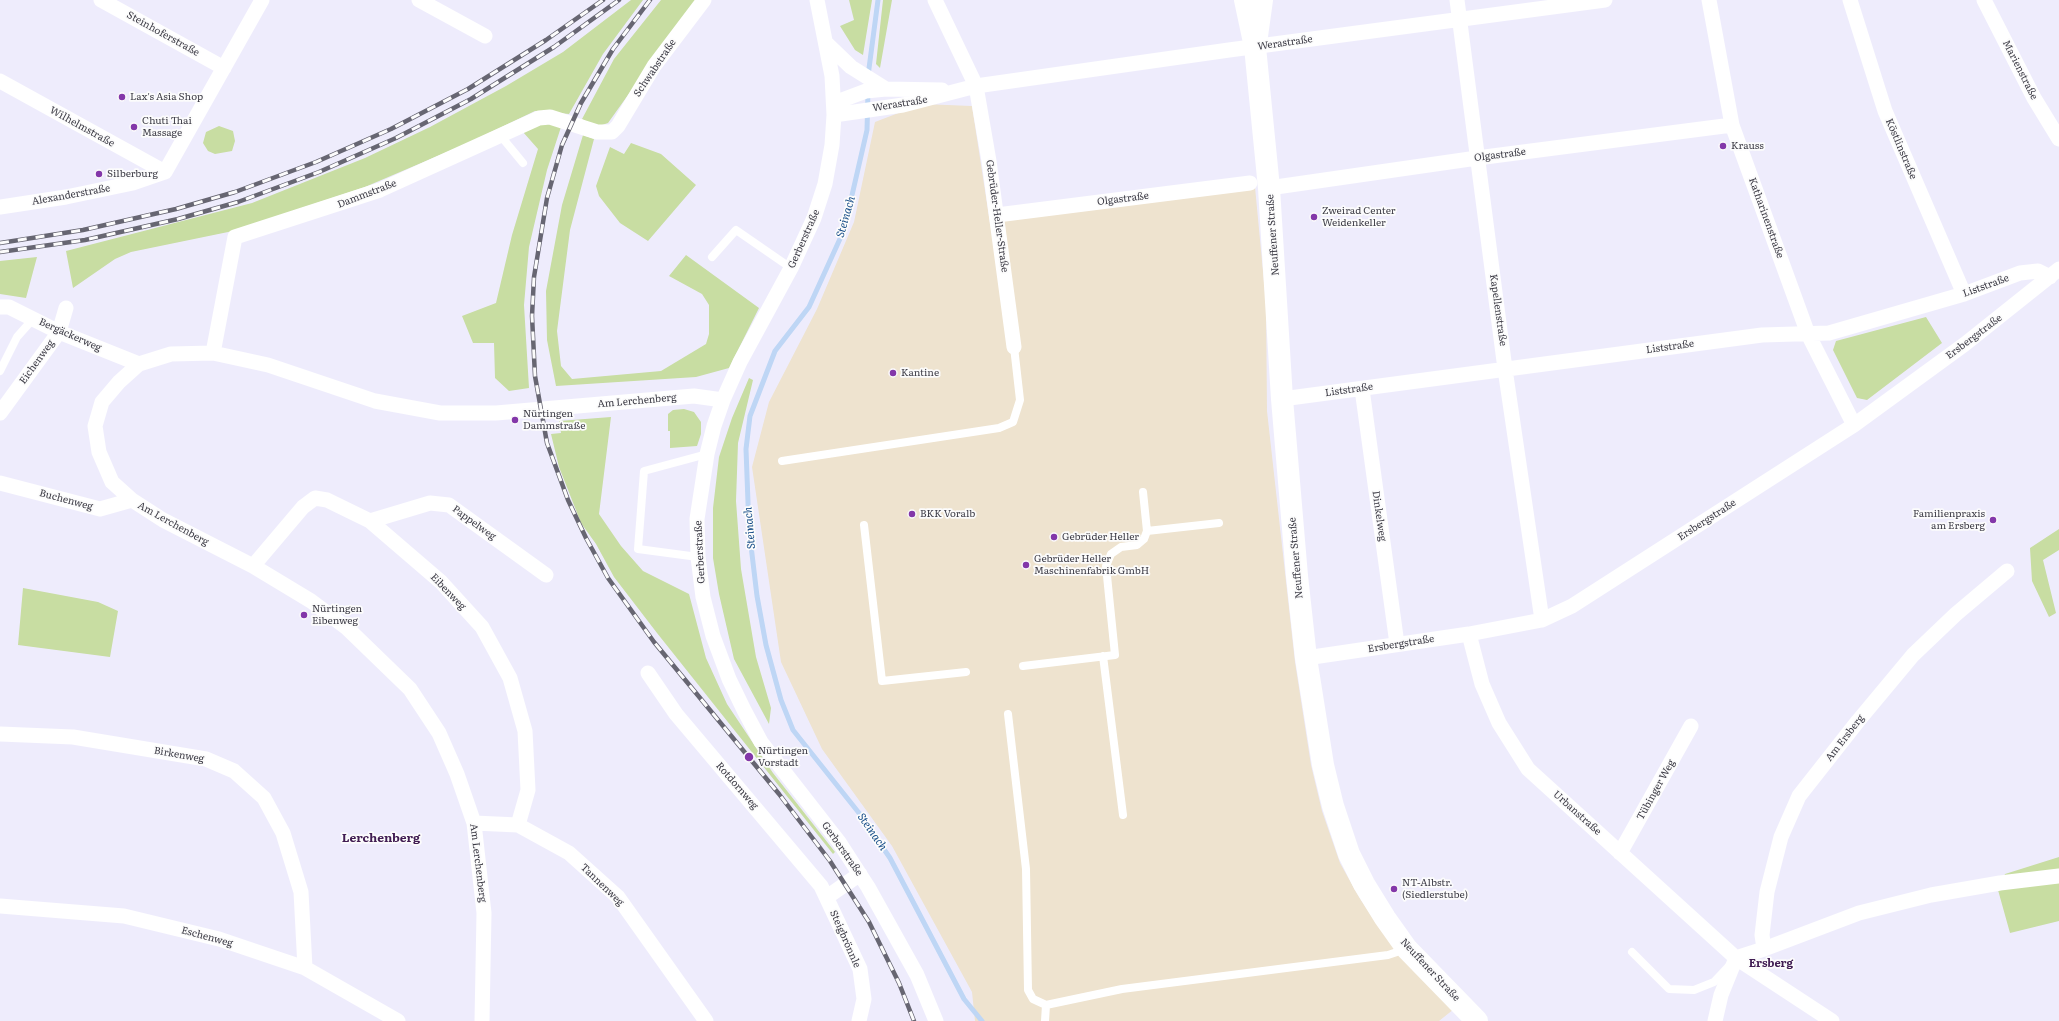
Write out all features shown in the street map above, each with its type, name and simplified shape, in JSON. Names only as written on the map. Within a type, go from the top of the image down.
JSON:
[{"type":"main road","name":"Neuffener Straße","points":[[1245,0],[1255,47],[1260,186],[1282,399],[1306,658],[1323,765],[1333,806],[1344,840],[1364,884],[1385,918],[1407,949],[1477,1021]]},
{"type":"main road","name":"Neuffener Straße","points":[[1255,47],[1262,0]]},
{"type":"street","name":"Steinhoferstraße","points":[[101,0],[224,68]]},
{"type":"street","points":[[165,172],[262,0]]},
{"type":"street","points":[[419,0],[485,36]]},
{"type":"street","name":"Schwabstraße","points":[[606,133],[612,132],[618,126],[654,66],[704,0]]},
{"type":"street","name":"Gerberstraße","points":[[817,0],[832,76],[834,109],[832,145],[825,184],[814,218],[792,268],[740,362],[723,400],[707,454],[697,519],[698,557],[703,597],[713,636],[729,679],[744,710],[762,742],[839,842],[860,874],[917,975],[936,1021]]},
{"type":"street","name":"Gebrüder-Heller-Straße","points":[[935,0],[971,88],[997,215],[1014,347]]},
{"type":"street","name":"Kapellenstraße","points":[[1457,0],[1505,369],[1542,620]]},
{"type":"street","name":"Werastraße","points":[[834,109],[854,94],[886,89],[916,91],[971,88],[1255,47],[1605,0]]},
{"type":"street","name":"Katharinenstraße","points":[[1709,0],[1732,125],[1808,334],[1854,425]]},
{"type":"street","name":"Köstlinstraße","points":[[1850,0],[1885,111],[1964,294]]},
{"type":"street","name":"Marienstraße","points":[[1984,0],[2034,98],[2059,139]]},
{"type":"street","name":"Werastraße","points":[[826,43],[851,67],[886,89]]},
{"type":"street","name":"Wilhelmstraße","points":[[0,81],[165,172]]},
{"type":"street","name":"Werastraße","points":[[834,109],[854,111],[887,108],[941,97],[971,88]]},
{"type":"street","name":"Dammstraße","points":[[213,354],[235,237],[380,190],[539,118],[550,117],[606,133]]},
{"type":"street","name":"Olgastraße","points":[[997,215],[1260,186],[1732,125]]},
{"type":"street","name":"Alexanderstraße","points":[[0,207],[66,197],[126,185],[165,172]]},
{"type":"street","name":"Liststraße","points":[[1282,399],[1762,334],[1829,333],[1964,294],[2020,273],[2038,271],[2055,273]]},
{"type":"street","name":"Ersbergstraße","points":[[1306,658],[1468,634],[1542,620],[1572,606],[1854,425],[1965,344],[2055,273]]},
{"type":"street","name":"Bergäckerweg","points":[[0,307],[10,307],[59,332],[139,364]]},
{"type":"street","name":"Eichenweg","points":[[0,413],[59,332],[66,308]]},
{"type":"street","name":"Am Lerchenberg","points":[[485,1019],[484,912],[474,823],[457,774],[438,733],[410,689],[347,628],[311,601],[253,566],[163,520],[132,500],[112,482],[99,452],[95,426],[102,402],[119,382],[139,364],[171,354],[213,354],[268,365],[375,401],[440,413],[496,413],[694,396],[723,400]]},
{"type":"street","name":"Dinkelweg","points":[[1362,389],[1397,644]]},
{"type":"street","name":"Buchenweg","points":[[0,483],[100,509],[132,500]]},
{"type":"street","name":"Eibenweg","points":[[253,566],[303,507],[315,498],[327,500],[370,521],[441,582],[482,627],[510,678],[525,730],[526,745],[528,790],[518,825]]},
{"type":"street","name":"Pappelweg","points":[[370,521],[430,503],[449,505],[546,575]]},
{"type":"street","name":"Am Ersberg","points":[[1764,949],[1762,935],[1767,892],[1781,837],[1800,796],[1858,721],[1913,655],[1956,614],[2006,571]]},
{"type":"street","name":"Urbanstraße","points":[[1468,634],[1482,684],[1499,723],[1528,769],[1736,958],[1832,1021]]},
{"type":"street","name":"Rotdornweg","points":[[648,674],[676,714],[801,860],[822,886],[827,897]]},
{"type":"street","name":"Tübinger Weg","points":[[1620,853],[1691,726]]},
{"type":"street","name":"Birkenweg","points":[[0,734],[80,738],[206,758],[234,771],[264,798],[284,833],[301,892],[305,968]]},
{"type":"street","name":"Tannenweg","points":[[474,823],[518,825],[569,854],[618,897],[706,1021]]},
{"type":"street","name":"Steigbrönnle","points":[[859,1021],[864,1000],[860,969],[827,897],[860,874]]},
{"type":"street","points":[[1715,1021],[1721,995],[1736,958],[1859,913],[1931,895],[2000,883],[2059,876]]},
{"type":"street","name":"Eschenweg","points":[[0,906],[124,916],[219,939],[305,968],[398,1021]]},
{"type":"lane","points":[[500,135],[523,163]]},
{"type":"lane","points":[[712,257],[736,230],[792,268]]},
{"type":"lane","points":[[0,371],[17,337],[33,319]]},
{"type":"lane","points":[[782,460],[999,428],[1013,422],[1020,400],[1014,347]]},
{"type":"lane","points":[[698,557],[638,549],[644,471],[707,454]]},
{"type":"lane","points":[[1023,666],[1115,654],[1106,566],[1111,554],[1121,547],[1137,545],[1144,539],[1147,531],[1143,492]]},
{"type":"lane","points":[[1147,531],[1219,523]]},
{"type":"lane","points":[[864,525],[882,681],[966,672]]},
{"type":"lane","points":[[1103,656],[1123,815]]},
{"type":"lane","points":[[1008,714],[1026,869],[1028,990],[1033,999],[1046,1005],[1122,989],[1388,955],[1407,949]]},
{"type":"lane","points":[[1632,952],[1669,989],[1694,990],[1714,982],[1736,958]]},
{"type":"lane","points":[[1045,1021],[1046,1005]]},
{"type":"shaded area","name":"Gebrüder Heller Maschinenfabrik GmbH","points":[[922,104],[972,106],[990,223],[1255,187],[1266,303],[1267,411],[1295,662],[1311,765],[1322,811],[1340,863],[1359,897],[1380,929],[1454,1009],[1439,1021],[975,1021],[972,992],[892,846],[822,749],[781,662],[752,467],[769,402],[817,309],[854,222],[875,122]]},
{"type":"green space","points":[[631,0],[643,0],[603,54],[569,114],[535,111],[468,143],[365,187],[233,231],[131,252],[115,259],[73,288],[66,251],[252,203],[365,158],[430,127],[506,86],[563,52]]},
{"type":"green space","points":[[661,0],[696,0],[608,123],[596,127],[582,119],[614,59]]},
{"type":"green space","points":[[849,0],[872,0],[863,55],[855,50],[840,26],[854,20]]},
{"type":"green space","points":[[883,0],[892,0],[880,68],[876,64]]},
{"type":"green space","points":[[545,122],[561,127],[547,170],[529,247],[524,305],[529,388],[509,391],[495,378],[494,343],[473,343],[462,316],[496,303],[512,235],[538,149],[523,132]]},
{"type":"green space","points":[[219,126],[233,131],[235,141],[232,151],[215,154],[208,151],[203,143],[206,132]]},
{"type":"green space","points":[[583,135],[594,139],[570,230],[557,331],[561,366],[572,379],[661,371],[706,344],[709,334],[709,305],[702,294],[669,276],[686,255],[759,308],[729,368],[696,377],[556,386],[547,340],[546,291],[562,205]]},
{"type":"green space","points":[[631,143],[661,154],[696,185],[648,241],[620,223],[599,196],[596,186],[610,147],[624,154]]},
{"type":"green space","points":[[37,257],[26,298],[0,294],[0,261]]},
{"type":"green space","points":[[1926,317],[1942,343],[1867,400],[1857,398],[1833,350],[1836,341]]},
{"type":"green space","points":[[749,378],[753,380],[738,443],[736,501],[741,569],[756,657],[771,708],[769,724],[734,659],[719,594],[713,558],[713,508],[719,457],[732,418]]},
{"type":"green space","points":[[684,409],[694,412],[701,422],[701,434],[697,446],[670,448],[668,414],[673,410]]},
{"type":"green space","points":[[611,417],[599,514],[621,546],[643,571],[689,594],[706,658],[727,704],[773,773],[835,852],[833,854],[614,577],[596,544],[581,523],[559,467],[551,434],[561,433],[559,421]]},
{"type":"green space","points":[[2059,529],[2059,550],[2043,560],[2056,613],[2049,617],[2032,581],[2030,548]]},
{"type":"green space","points":[[23,588],[98,602],[118,611],[110,657],[18,645]]},
{"type":"green space","points":[[2059,857],[2059,921],[2010,933],[1998,890],[2005,874]]},
{"type":"waterway","name":"Steinach","points":[[868,76],[878,0]]},
{"type":"waterway","name":"Steinach","points":[[868,92],[867,130],[844,230],[809,307],[775,351],[750,416],[746,449],[749,529],[757,596],[766,645],[781,700],[793,730],[859,813],[890,858],[964,999],[982,1021]]},
{"type":"railway","points":[[0,243],[83,230],[176,209],[235,192],[316,162],[391,129],[468,89],[546,40],[603,0]]},
{"type":"railway","points":[[0,252],[85,240],[178,219],[238,202],[319,172],[396,138],[471,99],[554,47],[619,0]]},
{"type":"railway","points":[[650,0],[613,49],[581,103],[562,145],[547,198],[534,277],[532,316],[535,376],[547,443],[568,500],[586,538],[608,578],[654,642],[779,794],[830,861],[869,922],[899,983],[914,1021]]},
{"type":"place","name":"Lax's Asia Shop","points":[[122,97]]},
{"type":"place","name":"Chuti Thai Massage","points":[[134,127]]},
{"type":"place","name":"Krauss","points":[[1723,146]]},
{"type":"place","name":"Silberburg","points":[[99,174]]},
{"type":"place","name":"Zweirad Center Weidenkeller","points":[[1314,217]]},
{"type":"place","name":"Kantine","points":[[893,373]]},
{"type":"place","name":"Nürtingen Dammstraße","points":[[515,420]]},
{"type":"place","name":"BKK Voralb","points":[[912,514]]},
{"type":"place","name":"Familienpraxis am Ersberg","points":[[1993,520]]},
{"type":"place","name":"Gebrüder Heller","points":[[1054,537]]},
{"type":"place","name":"Gebrüder Heller Maschinenfabrik GmbH","points":[[1026,565]]},
{"type":"place","name":"Nürtingen Eibenweg","points":[[304,615]]},
{"type":"place","name":"Nürtingen Vorstadt","points":[[749,757]]},
{"type":"place","name":"NT-Albstr. (Siedlerstube)","points":[[1394,889]]},
{"type":"district","name":"Lerchenberg","points":[[381,838]]},
{"type":"district","name":"Ersberg","points":[[1771,964]]}]
